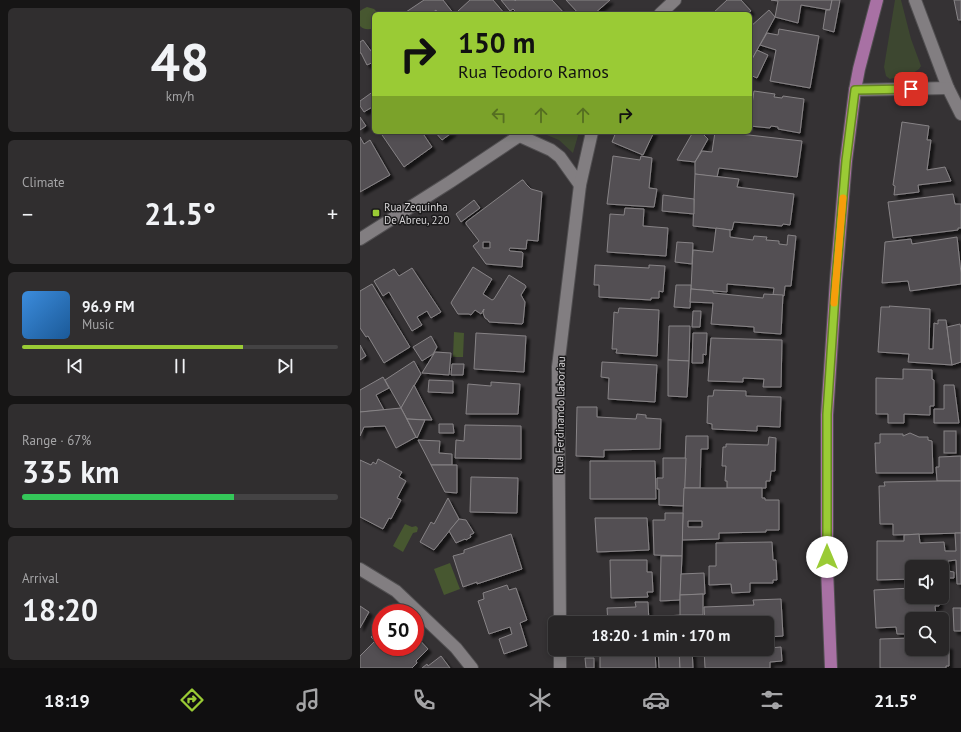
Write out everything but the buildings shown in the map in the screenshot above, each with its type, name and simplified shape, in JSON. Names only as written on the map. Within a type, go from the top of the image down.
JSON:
[{"type":"main road","points":[[831,668],[827,569],[827,414],[836,280],[846,161],[855,90],[877,0]]},
{"type":"street","points":[[662,12],[675,0]]},
{"type":"street","points":[[915,0],[948,88],[961,114]]},
{"type":"street","points":[[855,90],[948,88]]},
{"type":"street","points":[[360,239],[522,134],[560,157],[580,185]]},
{"type":"street","name":"Rua Ferdinando Laboriau","points":[[560,616],[558,367],[580,185],[592,134]]},
{"type":"street","points":[[360,569],[396,591],[456,648],[472,668]]},
{"type":"street","points":[[560,656],[560,668]]},
{"type":"shaded area","points":[[895,0],[901,0],[911,39],[921,66],[913,73],[890,79],[886,76],[884,67]]},
{"type":"shaded area","points":[[367,7],[374,9],[377,12],[372,12],[372,28],[365,29],[360,26],[360,11]]},
{"type":"shaded area","points":[[544,134],[578,134],[573,153],[559,140]]},
{"type":"shaded area","points":[[454,332],[464,333],[463,357],[453,357]]},
{"type":"shaded area","points":[[405,524],[412,527],[416,526],[418,528],[417,532],[413,533],[403,552],[393,546]]},
{"type":"shaded area","points":[[450,563],[460,589],[444,595],[434,569]]},
{"type":"slow traffic","points":[[834,303],[843,198]]},
{"type":"place","name":"Rua Zequinha De Abreu, 220","points":[[376,213]]},
{"type":"route","points":[[827,557],[827,414],[846,161],[855,90],[911,89]]}]
